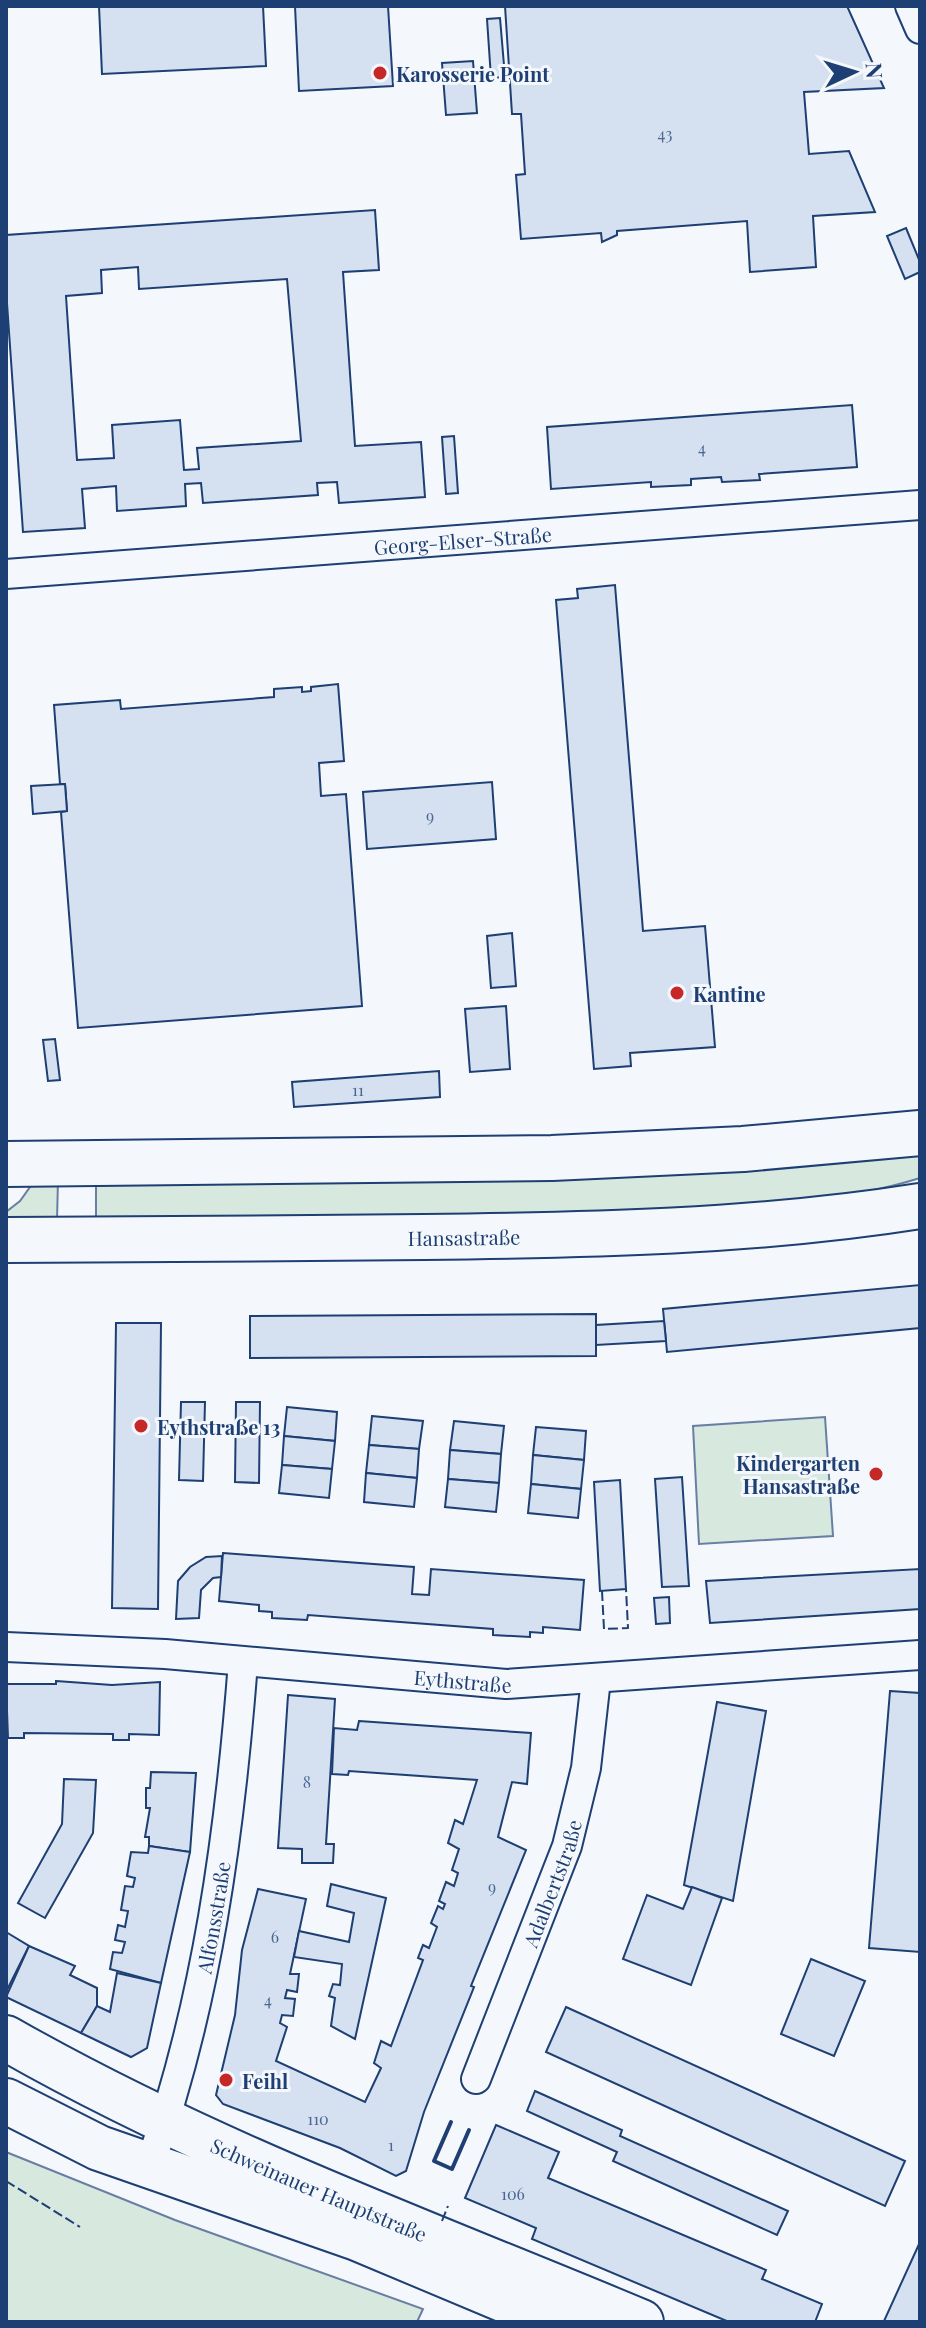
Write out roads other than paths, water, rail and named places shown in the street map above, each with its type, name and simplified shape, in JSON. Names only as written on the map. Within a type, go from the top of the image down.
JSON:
[{"type":"main road","points":[[6,1164],[568,1157],[757,1148],[920,1133]]},
{"type":"main road","name":"Hansastraße","points":[[6,1240],[656,1231],[809,1220],[920,1206]]},
{"type":"main road","name":"Schweinauer Hauptstraße","points":[[6,2038],[166,2120],[641,2322]]},
{"type":"main road","name":"Schweinauer Hauptstraße","points":[[6,2101],[87,2142],[149,2167],[381,2247],[557,2322]]},
{"type":"street","points":[[910,6],[920,29]]},
{"type":"street","name":"Georg-Elser-Straße","points":[[6,574],[920,505]]},
{"type":"street","name":"Eythstraße","points":[[6,1647],[165,1654],[506,1684],[920,1655]]},
{"type":"street","name":"Alfonsstraße","points":[[149,2167],[188,2044],[219,1882],[235,1762],[243,1662]]},
{"type":"street","name":"Adalbertstraße","points":[[476,2079],[567,1846],[586,1768],[596,1679]]},
{"type":"place","name":"Karosserie Point","points":[[380,73]]},
{"type":"place","name":"Kantine","points":[[677,993]]},
{"type":"place","name":"Eythstraße 13","points":[[141,1426]]},
{"type":"place","name":"Kindergarten Hansastraße","points":[[876,1474]]},
{"type":"place","name":"Feihl","points":[[226,2080]]}]
